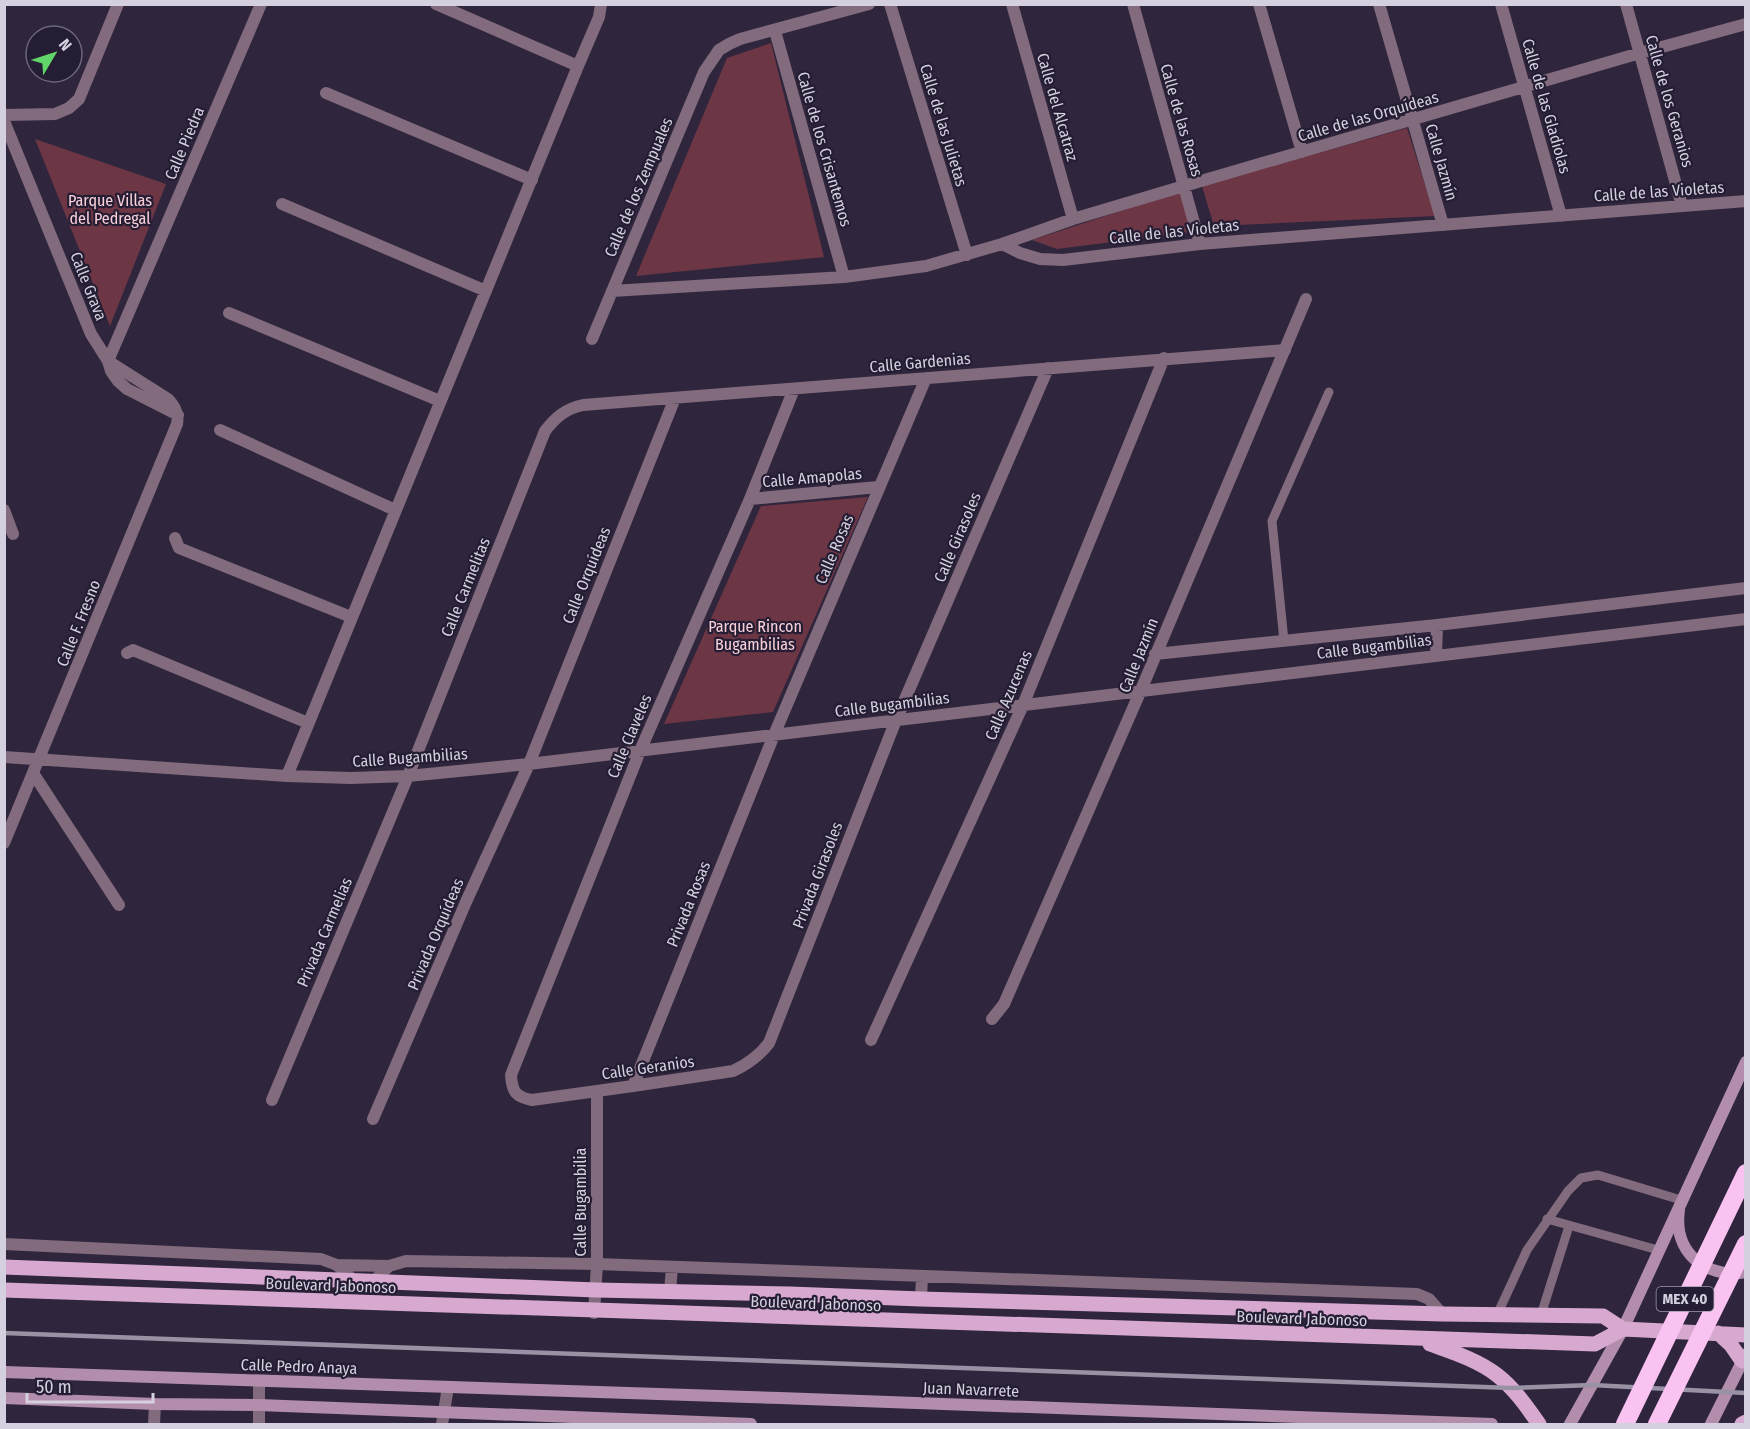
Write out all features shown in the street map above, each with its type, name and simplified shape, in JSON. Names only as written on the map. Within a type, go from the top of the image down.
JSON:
[{"type":"highway","name":"MEX 40","points":[[1624,1425],[1746,1173]]},
{"type":"highway","name":"MEX 40","points":[[1657,1425],[1746,1244]]},
{"type":"main road","points":[[1570,1425],[1623,1329],[1746,1062]]},
{"type":"main road","points":[[1681,1200],[1678,1212],[1680,1236],[1691,1257],[1700,1264],[1721,1273],[1746,1272]]},
{"type":"main road","name":"Boulevard Jabonoso","points":[[4,1267],[596,1290],[1442,1314],[1603,1316],[1623,1329]]},
{"type":"main road","name":"Boulevard Jabonoso","points":[[4,1290],[594,1313],[1595,1344],[1623,1329],[1746,1335]]},
{"type":"main road","points":[[1711,1425],[1744,1357],[1718,1333]]},
{"type":"main road","points":[[1418,1339],[1472,1360],[1496,1374],[1511,1388],[1539,1425]]},
{"type":"main road","name":"Calle Pedro Anaya","points":[[4,1372],[448,1387]]},
{"type":"main road","name":"Juan Navarrete","points":[[448,1387],[1492,1425]]},
{"type":"main road","points":[[4,1398],[155,1404],[259,1405],[443,1419],[751,1425]]},
{"type":"main road","points":[[1742,1425],[1746,1422]]},
{"type":"street","points":[[4,115],[55,114],[74,104],[79,99],[118,4]]},
{"type":"street","name":"Calle Piedra","points":[[108,361],[261,4]]},
{"type":"street","points":[[436,4],[578,66]]},
{"type":"street","points":[[286,776],[532,180],[598,17],[601,4]]},
{"type":"street","points":[[775,31],[869,4]]},
{"type":"street","name":"Calle de las Julietas","points":[[890,4],[966,255]]},
{"type":"street","name":"Calle del Alcatraz","points":[[1012,4],[1073,219]]},
{"type":"street","name":"Calle de las Rosas","points":[[1133,4],[1200,244]]},
{"type":"street","points":[[1259,4],[1302,152]]},
{"type":"street","name":"Calle Jazmín","points":[[1379,4],[1443,225]]},
{"type":"street","name":"Calle de las Gladiolas","points":[[1501,4],[1561,216]]},
{"type":"street","name":"Calle de los Geranios","points":[[1626,4],[1682,206]]},
{"type":"street","name":"Calle de las Orquídeas","points":[[1002,244],[1073,219],[1184,186],[1746,24]]},
{"type":"street","name":"Calle de los Zempuales","points":[[592,339],[704,72],[719,50],[740,39],[775,31]]},
{"type":"street","name":"Calle de los Crisantemos","points":[[775,31],[844,277]]},
{"type":"street","points":[[326,93],[532,180]]},
{"type":"street","name":"Calle Grava","points":[[4,121],[91,334],[108,361],[168,399],[178,415]]},
{"type":"street","name":"Calle de las Violetas","points":[[1002,244],[1040,259],[1063,260],[1200,244],[1746,201]]},
{"type":"street","points":[[282,204],[486,291]]},
{"type":"street","points":[[612,291],[844,277],[926,266],[1002,244]]},
{"type":"street","name":"Calle Jazmín","points":[[992,1019],[1004,1004],[1141,690],[1306,299]]},
{"type":"street","points":[[229,313],[440,401]]},
{"type":"street","name":"Calle Gardenias","points":[[560,414],[571,407],[583,405],[1285,350]]},
{"type":"street","name":"Calle Azucenas","points":[[871,1040],[1023,705],[1164,358]]},
{"type":"street","name":"Calle Girasoles","points":[[896,720],[1048,368]]},
{"type":"street","name":"Calle Rosas","points":[[774,735],[926,378]]},
{"type":"street","name":"Calle Claveles","points":[[521,1098],[511,1086],[511,1075],[640,751],[750,499],[794,388]]},
{"type":"street","name":"Calle Orquídeas","points":[[529,764],[675,399]]},
{"type":"street","name":"Calle Carmelitas","points":[[408,776],[545,431],[560,414]]},
{"type":"street","name":"Calle F. Fresno","points":[[4,843],[176,429],[178,415]]},
{"type":"street","points":[[220,430],[395,510]]},
{"type":"street","name":"Calle Amapolas","points":[[750,499],[878,487]]},
{"type":"street","points":[[4,510],[13,534]]},
{"type":"street","points":[[175,538],[179,548],[351,617]]},
{"type":"street","name":"Calle Bugambilias","points":[[1155,654],[1437,625],[1746,588]]},
{"type":"street","name":"Calle Bugambilias","points":[[4,757],[286,776],[351,778],[408,776],[640,751],[1746,619]]},
{"type":"street","points":[[1436,655],[1437,625]]},
{"type":"street","points":[[127,652],[133,650],[308,723]]},
{"type":"street","name":"Privada Girasoles","points":[[769,1043],[896,720]]},
{"type":"street","name":"Privada Rosas","points":[[633,1086],[774,735]]},
{"type":"street","name":"Privada Orquídeas","points":[[373,1119],[466,902],[529,764]]},
{"type":"street","points":[[33,773],[119,905]]},
{"type":"street","name":"Privada Carmelias","points":[[272,1100],[408,776]]},
{"type":"street","name":"Calle Geranios","points":[[521,1098],[532,1100],[733,1071],[760,1054],[769,1043]]},
{"type":"street","name":"Calle Bugambilia","points":[[594,1313],[597,1264],[597,1091]]},
{"type":"street","points":[[4,1244],[321,1259],[338,1265],[389,1266],[406,1261],[597,1264],[1417,1294],[1429,1299],[1442,1314]]},
{"type":"street","points":[[56,1269],[57,1247]]},
{"type":"street","points":[[441,1284],[442,1262]]},
{"type":"street","points":[[338,1265],[353,1280]]},
{"type":"street","points":[[374,1281],[389,1266]]},
{"type":"street","points":[[670,1292],[672,1267]]},
{"type":"street","points":[[921,1299],[922,1276]]},
{"type":"street","points":[[259,1381],[259,1425]]},
{"type":"street","points":[[443,1419],[448,1387]]},
{"type":"street","points":[[154,1425],[155,1404]]},
{"type":"lane","points":[[1284,641],[1272,521],[1329,392]]},
{"type":"lane","points":[[1497,1315],[1527,1250],[1568,1191],[1581,1178],[1598,1175],[1681,1200]]},
{"type":"lane","points":[[1547,1219],[1658,1250]]},
{"type":"lane","points":[[1541,1316],[1569,1226]]},
{"type":"green space","points":[[771,43],[824,257],[636,276],[727,58]]},
{"type":"green space","points":[[1407,128],[1435,216],[1214,226],[1202,186]]},
{"type":"green space","name":"Parque Villas del Pedregal","points":[[35,139],[166,184],[110,326]]},
{"type":"green space","points":[[1182,191],[1191,232],[1057,249],[1032,240]]},
{"type":"green space","name":"Parque Rincon Bugambilias","points":[[868,497],[773,712],[664,724],[761,506]]},
{"type":"railway","points":[[4,1333],[1511,1388],[1592,1385],[1746,1393]]}]
